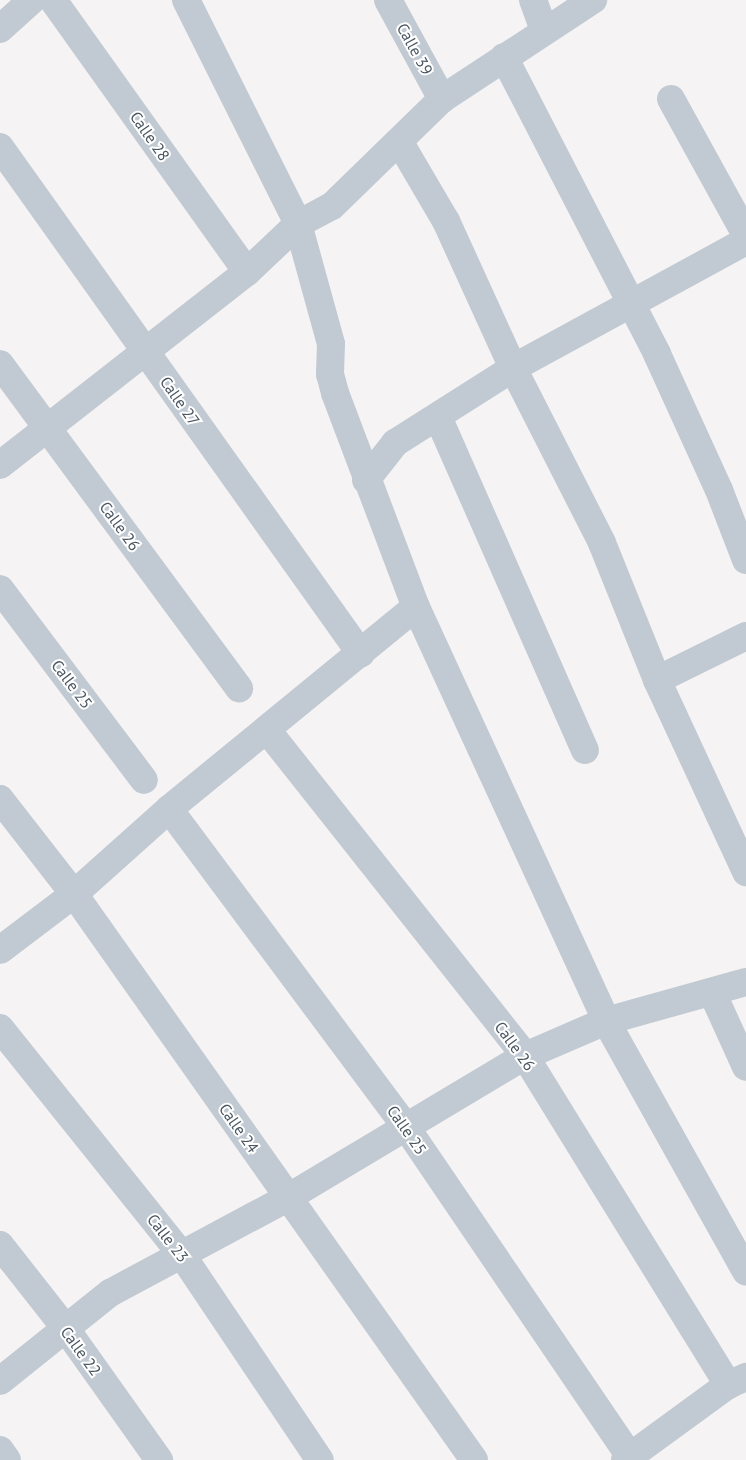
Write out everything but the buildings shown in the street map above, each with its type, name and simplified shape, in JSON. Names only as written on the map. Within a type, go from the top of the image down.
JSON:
[{"type":"street","points":[[0,29],[32,0]]},
{"type":"street","name":"Calle 28","points":[[54,0],[247,272]]},
{"type":"street","points":[[186,0],[298,224],[331,344],[333,384],[366,480],[416,607],[606,1021],[746,1272]]},
{"type":"street","name":"Calle 39","points":[[388,0],[442,99]]},
{"type":"street","points":[[533,0],[544,31]]},
{"type":"street","points":[[0,464],[247,272],[298,224],[332,206],[442,99],[593,0]]},
{"type":"street","points":[[504,57],[632,304],[719,490],[746,560]]},
{"type":"street","points":[[671,99],[746,235]]},
{"type":"street","points":[[399,142],[446,221],[513,368],[602,542],[657,680],[746,872]]},
{"type":"street","name":"Calle 27","points":[[0,147],[361,654]]},
{"type":"street","points":[[366,480],[395,443],[513,368],[746,241]]},
{"type":"street","name":"Calle 26","points":[[0,364],[239,688]]},
{"type":"street","points":[[438,417],[585,750]]},
{"type":"street","name":"Calle 25","points":[[0,589],[144,780]]},
{"type":"street","points":[[0,950],[74,894],[169,809],[361,654],[416,607]]},
{"type":"street","points":[[657,680],[746,636]]},
{"type":"street","name":"Calle 26","points":[[267,730],[525,1056],[737,1381]]},
{"type":"street","name":"Calle 24","points":[[0,799],[74,894],[474,1460]]},
{"type":"street","name":"Calle 25","points":[[169,809],[406,1127],[629,1459]]},
{"type":"street","points":[[0,1381],[110,1293],[289,1197],[525,1056],[606,1021],[746,982]]},
{"type":"street","points":[[712,992],[746,1067]]},
{"type":"street","name":"Calle 23","points":[[0,1028],[182,1255],[320,1460]]},
{"type":"street","name":"Calle 22","points":[[0,1245],[66,1329],[159,1460]]},
{"type":"street","points":[[629,1459],[737,1381]]},
{"type":"street","points":[[0,1450],[7,1460]]}]
